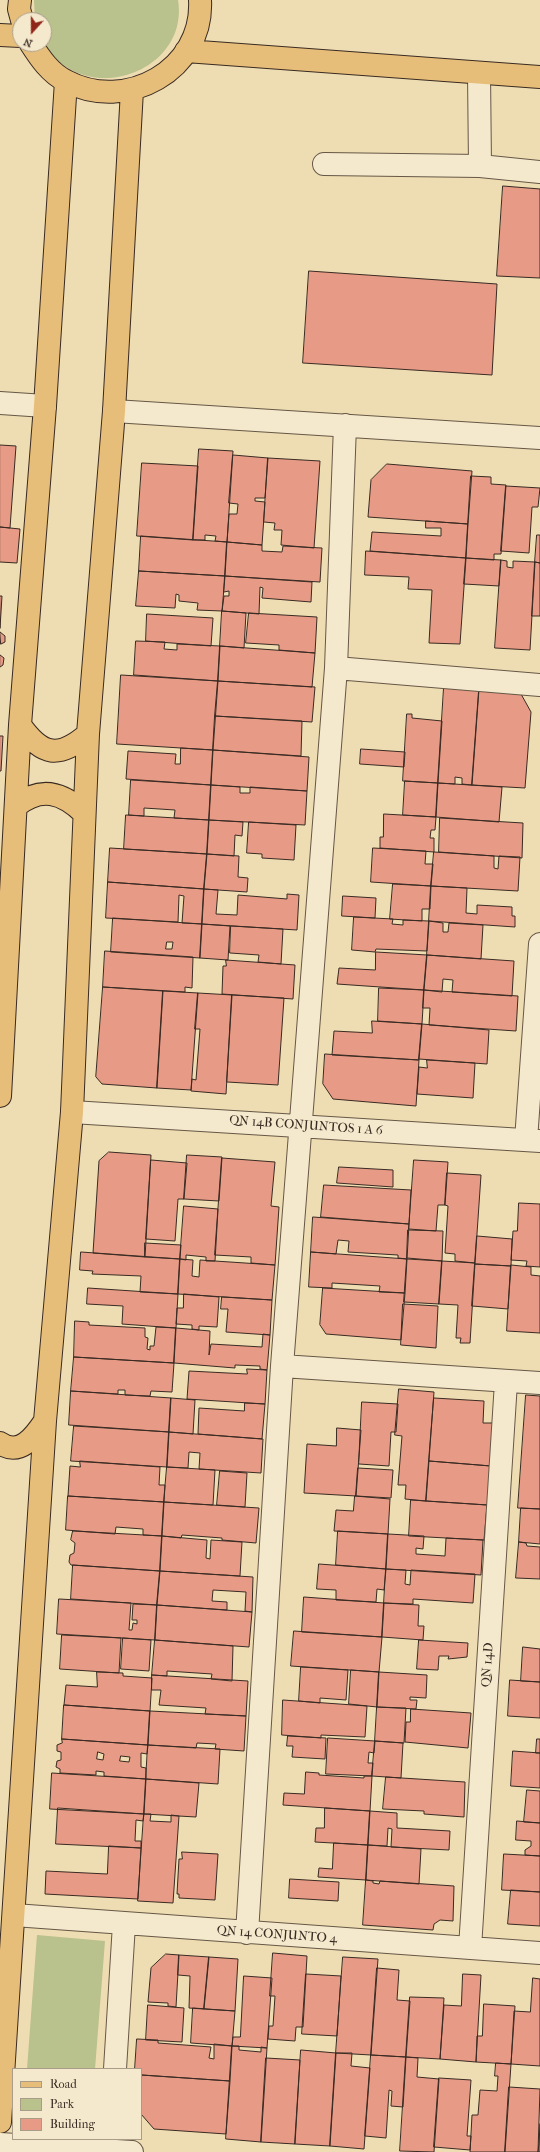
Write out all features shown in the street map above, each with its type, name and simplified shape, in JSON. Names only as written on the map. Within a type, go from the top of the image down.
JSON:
[{"type":"main road","points":[[20,0],[20,12]]},
{"type":"main road","points":[[36,52],[42,62],[66,81],[98,92],[132,90],[163,76],[176,65],[186,51],[196,31],[200,10],[200,0]]},
{"type":"main road","points":[[0,35],[12,36]]},
{"type":"main road","points":[[186,51],[540,77]]},
{"type":"main road","points":[[0,1096],[20,725],[45,406],[66,81]]},
{"type":"main road","points":[[0,2114],[46,1421],[72,1112],[88,734],[114,411],[132,90]]},
{"type":"main road","points":[[20,725],[40,748],[52,752],[65,750],[88,734]]},
{"type":"main road","points":[[16,806],[28,797],[41,793],[57,796],[72,802],[84,813]]},
{"type":"main road","points":[[0,1443],[12,1448],[23,1446],[33,1439],[46,1421]]},
{"type":"street","points":[[479,72],[480,166]]},
{"type":"street","points":[[324,164],[480,166],[540,172]]},
{"type":"street","points":[[0,403],[45,406]]},
{"type":"street","points":[[114,411],[540,438]]},
{"type":"street","points":[[247,1932],[282,1366],[299,1125],[336,668],[345,426]]},
{"type":"street","points":[[336,668],[540,685]]},
{"type":"street","points":[[533,1140],[540,944]]},
{"type":"street","name":"QN 14B CONJUNTOS 1 A 6","points":[[72,1112],[533,1140]]},
{"type":"street","points":[[282,1366],[506,1382],[540,1383]]},
{"type":"street","name":"QN 14D","points":[[470,1948],[506,1382]]},
{"type":"street","name":"QN 14 CONJUNTO 4","points":[[14,1915],[540,1953]]},
{"type":"street","points":[[115,2068],[124,1924]]},
{"type":"street","points":[[0,2144],[111,2145],[132,2152]]},
{"type":"green space","points":[[34,0],[178,0],[178,21],[172,40],[160,56],[145,67],[127,75],[107,78],[87,76],[68,68],[51,54],[50,52],[52,52],[52,12],[35,12]]},
{"type":"green space","points":[[37,1935],[105,1941],[95,2068],[27,2068]]},
{"type":"building","points":[[503,186],[540,189],[540,278],[497,276]]},
{"type":"building","points":[[309,271],[497,284],[492,375],[303,363]]},
{"type":"building","points":[[0,445],[16,446],[10,528],[0,527]]},
{"type":"building","points":[[199,449],[233,451],[227,542],[215,541],[216,536],[205,535],[205,540],[193,540]]},
{"type":"building","points":[[233,455],[268,458],[265,498],[255,498],[255,501],[265,502],[262,545],[227,542],[229,514],[237,514],[238,504],[229,503]]},
{"type":"building","points":[[268,458],[320,461],[314,548],[281,545],[282,530],[274,530],[275,523],[264,522]]},
{"type":"building","points":[[142,463],[198,466],[193,540],[137,536]]},
{"type":"building","points":[[387,464],[472,471],[468,524],[368,517],[371,480]]},
{"type":"building","points":[[471,476],[491,477],[491,484],[506,485],[501,554],[494,554],[494,560],[466,558]]},
{"type":"building","points":[[506,486],[540,488],[538,507],[532,507],[529,553],[501,551]]},
{"type":"building","points":[[426,521],[468,524],[466,558],[370,551],[372,532],[441,536],[441,528],[426,528]]},
{"type":"building","points":[[0,527],[20,529],[17,563],[0,562]]},
{"type":"building","points":[[537,535],[540,535],[540,563],[535,562]]},
{"type":"building","points":[[141,536],[227,542],[225,576],[139,571]]},
{"type":"building","points":[[227,542],[262,545],[262,551],[282,552],[283,546],[322,548],[320,582],[225,576]]},
{"type":"building","points":[[366,551],[466,558],[460,644],[429,643],[432,590],[408,589],[409,577],[365,575]]},
{"type":"building","points":[[466,558],[501,560],[499,586],[464,584]]},
{"type":"building","points":[[501,560],[507,561],[507,567],[513,568],[513,561],[535,562],[530,650],[495,648]]},
{"type":"building","points":[[535,562],[540,563],[540,616],[532,616]]},
{"type":"building","points":[[139,571],[225,576],[222,611],[197,610],[198,603],[179,601],[179,595],[176,594],[175,608],[136,606]]},
{"type":"building","points":[[225,576],[312,582],[311,602],[262,598],[263,588],[260,587],[259,614],[222,611],[224,596],[229,596],[229,591],[224,592]]},
{"type":"building","points":[[0,596],[2,596],[0,628]]},
{"type":"building","points":[[222,611],[246,613],[244,648],[220,646]]},
{"type":"building","points":[[249,613],[317,617],[315,653],[279,650],[279,645],[246,643]]},
{"type":"building","points":[[147,614],[213,618],[211,646],[146,641]]},
{"type":"building","points":[[0,632],[5,636],[5,642],[1,644]]},
{"type":"building","points":[[136,641],[165,642],[164,649],[177,650],[177,644],[220,646],[218,681],[134,675]]},
{"type":"building","points":[[220,646],[315,653],[312,687],[218,681]]},
{"type":"building","points":[[0,655],[4,658],[3,665],[0,667]]},
{"type":"building","points":[[121,675],[218,681],[213,750],[117,744]]},
{"type":"building","points":[[218,681],[315,687],[312,722],[215,716]]},
{"type":"building","points":[[444,687],[479,689],[472,785],[462,784],[462,778],[455,777],[455,784],[438,783]]},
{"type":"building","points":[[479,691],[521,694],[531,712],[525,788],[472,785]]},
{"type":"building","points":[[407,714],[412,714],[412,718],[442,721],[438,783],[403,781]]},
{"type":"building","points":[[215,716],[302,721],[301,756],[213,750]]},
{"type":"building","points":[[0,736],[3,736],[1,771],[0,771]]},
{"type":"building","points":[[181,748],[213,750],[211,785],[126,779],[128,751],[176,754],[175,764],[180,764]]},
{"type":"building","points":[[361,749],[405,752],[404,767],[360,764]]},
{"type":"building","points":[[213,750],[309,757],[307,791],[211,785]]},
{"type":"building","points":[[131,780],[211,785],[209,820],[174,818],[175,810],[144,808],[144,816],[129,815]]},
{"type":"building","points":[[405,781],[438,783],[436,817],[403,815]]},
{"type":"building","points":[[438,783],[502,787],[499,822],[436,817]]},
{"type":"building","points":[[211,785],[240,787],[240,793],[250,793],[250,787],[307,791],[305,825],[209,820]]},
{"type":"building","points":[[384,814],[436,817],[435,830],[431,830],[430,838],[434,838],[434,852],[380,848],[380,837],[383,837]]},
{"type":"building","points":[[126,815],[209,820],[207,854],[124,849]]},
{"type":"building","points":[[440,818],[523,823],[522,858],[439,852]]},
{"type":"building","points":[[209,820],[243,822],[242,836],[235,835],[234,856],[207,854]]},
{"type":"building","points":[[249,822],[296,825],[294,860],[262,858],[262,854],[247,853]]},
{"type":"building","points":[[110,848],[207,854],[204,889],[108,882]]},
{"type":"building","points":[[373,848],[426,851],[425,864],[433,864],[431,886],[371,882]]},
{"type":"building","points":[[434,852],[494,856],[494,868],[498,869],[499,856],[520,857],[518,891],[431,886]]},
{"type":"building","points":[[207,854],[239,856],[238,877],[248,878],[247,892],[204,889]]},
{"type":"building","points":[[108,882],[204,889],[202,924],[182,923],[184,896],[179,895],[178,922],[106,918]]},
{"type":"building","points":[[393,884],[431,886],[430,909],[422,909],[422,921],[390,919]]},
{"type":"building","points":[[431,886],[467,888],[466,913],[477,914],[477,905],[512,907],[512,916],[515,916],[515,927],[429,921]]},
{"type":"building","points":[[204,889],[218,890],[216,914],[237,915],[238,895],[287,899],[287,894],[299,895],[297,930],[202,924]]},
{"type":"building","points":[[343,896],[376,898],[375,918],[342,916]]},
{"type":"building","points":[[354,917],[393,919],[392,924],[403,925],[403,920],[429,921],[427,951],[376,949],[375,952],[352,950]]},
{"type":"building","points":[[113,918],[202,924],[200,958],[111,952]],"holes":[[[167,942],[173,942],[172,949],[166,949]]]},
{"type":"building","points":[[429,921],[443,923],[443,932],[448,932],[449,923],[483,925],[481,959],[427,955]]},
{"type":"building","points":[[202,924],[230,926],[228,960],[200,958]]},
{"type":"building","points":[[231,926],[283,929],[281,964],[258,962],[259,955],[230,953]]},
{"type":"building","points":[[105,951],[193,957],[192,988],[185,987],[185,992],[103,987]]},
{"type":"building","points":[[376,952],[427,955],[424,990],[337,984],[339,968],[375,970]]},
{"type":"building","points":[[427,955],[514,961],[512,996],[452,992],[453,980],[443,979],[442,992],[424,990]]},
{"type":"building","points":[[226,960],[295,965],[293,999],[222,994],[223,966],[226,966]]},
{"type":"building","points":[[103,987],[163,991],[157,1088],[102,1084],[96,1077]]},
{"type":"building","points":[[379,988],[424,990],[422,1024],[378,1021]]},
{"type":"building","points":[[424,990],[518,996],[516,1031],[429,1025],[430,1008],[423,1008]]},
{"type":"building","points":[[163,991],[198,993],[191,1090],[157,1088]]},
{"type":"building","points":[[198,993],[232,995],[226,1094],[191,1091],[192,1079],[196,1080],[200,1029],[195,1029]]},
{"type":"building","points":[[232,995],[284,998],[278,1085],[227,1082]]},
{"type":"building","points":[[372,1021],[422,1024],[419,1060],[332,1055],[334,1031],[372,1033]]},
{"type":"building","points":[[422,1024],[489,1030],[487,1064],[419,1059]]},
{"type":"building","points":[[325,1054],[419,1060],[416,1106],[333,1099],[323,1084]]},
{"type":"building","points":[[427,1060],[475,1063],[473,1098],[417,1094],[419,1067],[427,1068]]},
{"type":"building","points":[[109,1152],[151,1155],[145,1257],[93,1253],[99,1161]]},
{"type":"building","points":[[187,1155],[222,1157],[219,1201],[184,1199]]},
{"type":"building","points":[[222,1158],[275,1162],[271,1206],[279,1207],[275,1265],[251,1263],[251,1257],[215,1255]]},
{"type":"building","points":[[151,1160],[187,1163],[184,1199],[178,1199],[175,1241],[146,1239]]},
{"type":"building","points":[[414,1160],[448,1162],[445,1205],[438,1205],[436,1231],[409,1229]]},
{"type":"building","points":[[339,1167],[393,1170],[393,1187],[337,1183]]},
{"type":"building","points":[[447,1173],[481,1175],[475,1263],[455,1261],[455,1254],[445,1253],[448,1206],[445,1205]]},
{"type":"building","points":[[324,1185],[411,1190],[409,1224],[321,1217]]},
{"type":"building","points":[[519,1203],[540,1204],[540,1267],[526,1266],[527,1261],[511,1260],[513,1231],[517,1231]]},
{"type":"building","points":[[184,1206],[218,1209],[215,1261],[206,1261],[206,1257],[186,1255],[186,1260],[180,1259]]},
{"type":"building","points":[[313,1217],[409,1224],[407,1259],[398,1258],[398,1255],[348,1252],[349,1241],[338,1240],[336,1254],[311,1252]]},
{"type":"building","points":[[408,1230],[443,1231],[442,1261],[407,1258]]},
{"type":"building","points":[[477,1236],[512,1239],[511,1266],[475,1264]]},
{"type":"building","points":[[145,1243],[181,1245],[180,1259],[145,1257]]},
{"type":"building","points":[[81,1252],[180,1259],[178,1294],[140,1292],[141,1276],[92,1274],[93,1271],[80,1270]]},
{"type":"building","points":[[311,1252],[407,1259],[405,1293],[379,1292],[380,1286],[332,1283],[332,1288],[309,1287]]},
{"type":"building","points":[[180,1259],[193,1260],[192,1276],[199,1277],[200,1260],[275,1265],[272,1300],[178,1294]]},
{"type":"building","points":[[407,1259],[442,1261],[439,1304],[404,1302]]},
{"type":"building","points":[[442,1261],[475,1263],[470,1343],[460,1343],[461,1338],[456,1338],[458,1305],[439,1304]]},
{"type":"building","points":[[475,1264],[511,1266],[508,1309],[472,1306]]},
{"type":"building","points":[[511,1265],[531,1267],[531,1275],[540,1276],[540,1333],[507,1331]]},
{"type":"building","points":[[88,1288],[178,1294],[176,1328],[122,1324],[123,1306],[87,1304]]},
{"type":"building","points":[[323,1288],[405,1293],[401,1340],[326,1334],[320,1325]]},
{"type":"building","points":[[184,1294],[219,1297],[217,1327],[199,1326],[199,1330],[192,1329],[192,1325],[176,1324],[177,1308],[183,1308]]},
{"type":"building","points":[[222,1297],[272,1300],[270,1335],[226,1332],[228,1309],[221,1309]]},
{"type":"building","points":[[403,1304],[438,1306],[436,1348],[401,1345]]},
{"type":"building","points":[[75,1321],[89,1322],[89,1325],[145,1328],[145,1337],[148,1338],[147,1349],[150,1350],[150,1346],[154,1346],[156,1327],[176,1328],[174,1363],[74,1357]]},
{"type":"building","points":[[176,1328],[210,1331],[209,1355],[211,1344],[262,1347],[263,1334],[270,1335],[267,1370],[260,1369],[260,1366],[235,1365],[235,1368],[174,1363]]},
{"type":"building","points":[[74,1357],[174,1363],[172,1392],[151,1391],[150,1396],[125,1395],[125,1390],[118,1390],[118,1394],[71,1391]]},
{"type":"building","points":[[247,1369],[267,1370],[265,1404],[187,1399],[189,1371],[247,1374]]},
{"type":"building","points":[[399,1389],[434,1392],[426,1501],[405,1499],[406,1485],[398,1485],[402,1436],[395,1435]]},
{"type":"building","points":[[71,1391],[171,1398],[169,1432],[69,1425]]},
{"type":"building","points":[[526,1395],[540,1396],[540,1509],[518,1508]]},
{"type":"building","points":[[171,1398],[195,1400],[193,1434],[169,1432]]},
{"type":"building","points":[[434,1398],[484,1401],[483,1423],[493,1423],[491,1466],[429,1461]]},
{"type":"building","points":[[362,1402],[398,1404],[396,1432],[391,1432],[389,1466],[359,1464]]},
{"type":"building","points":[[245,1403],[265,1404],[262,1439],[198,1434],[199,1408],[244,1411]]},
{"type":"building","points":[[74,1426],[169,1432],[167,1467],[71,1461]]},
{"type":"building","points":[[337,1428],[361,1430],[356,1496],[304,1493],[307,1444],[336,1446]]},
{"type":"building","points":[[169,1432],[263,1439],[261,1473],[199,1469],[200,1453],[189,1452],[188,1468],[167,1467]]},
{"type":"building","points":[[80,1461],[160,1467],[159,1485],[165,1485],[164,1502],[68,1496],[70,1466],[80,1467]]},
{"type":"building","points":[[429,1461],[491,1466],[488,1505],[426,1501]]},
{"type":"building","points":[[167,1467],[215,1470],[213,1505],[164,1502]]},
{"type":"building","points":[[358,1468],[393,1470],[391,1498],[356,1496]]},
{"type":"building","points":[[220,1471],[247,1473],[245,1507],[217,1505]]},
{"type":"building","points":[[68,1496],[164,1502],[162,1536],[143,1535],[143,1529],[116,1527],[115,1534],[66,1530]]},
{"type":"building","points":[[355,1496],[390,1499],[388,1534],[334,1531],[336,1510],[353,1511]]},
{"type":"building","points":[[411,1500],[487,1505],[484,1540],[409,1536]]},
{"type":"building","points":[[164,1502],[259,1508],[256,1543],[222,1540],[222,1538],[182,1535],[181,1538],[162,1536]]},
{"type":"building","points":[[521,1508],[540,1509],[540,1544],[519,1542]]},
{"type":"building","points":[[73,1531],[162,1536],[160,1571],[71,1565],[69,1562],[70,1555],[74,1553],[75,1543],[71,1540]]},
{"type":"building","points":[[338,1531],[388,1534],[386,1569],[336,1565]]},
{"type":"building","points":[[388,1534],[424,1536],[423,1549],[416,1548],[416,1554],[445,1556],[446,1538],[483,1540],[481,1575],[386,1569]]},
{"type":"building","points":[[162,1536],[207,1540],[206,1558],[210,1559],[211,1540],[242,1542],[240,1576],[160,1571]]},
{"type":"building","points":[[519,1542],[526,1543],[527,1546],[540,1547],[540,1579],[516,1578]]},
{"type":"building","points":[[319,1564],[386,1569],[384,1590],[377,1589],[376,1602],[336,1600],[336,1590],[317,1589]]},
{"type":"building","points":[[73,1565],[160,1571],[157,1605],[71,1599]]},
{"type":"building","points":[[386,1569],[406,1570],[405,1584],[410,1585],[411,1570],[475,1574],[473,1603],[413,1599],[413,1604],[384,1603]]},
{"type":"building","points":[[160,1571],[253,1577],[252,1612],[245,1611],[246,1592],[213,1590],[212,1601],[227,1602],[227,1610],[157,1605]]},
{"type":"building","points":[[304,1597],[384,1603],[382,1637],[302,1632]]},
{"type":"building","points":[[59,1599],[131,1603],[129,1630],[132,1630],[133,1623],[137,1624],[137,1620],[132,1620],[133,1604],[157,1605],[155,1640],[57,1634]]},
{"type":"building","points":[[384,1603],[419,1605],[418,1626],[424,1626],[423,1640],[382,1637]]},
{"type":"building","points":[[157,1605],[252,1612],[249,1647],[155,1640]]},
{"type":"building","points":[[294,1631],[382,1637],[379,1672],[291,1666]]},
{"type":"building","points":[[62,1635],[121,1638],[119,1673],[60,1669]]},
{"type":"building","points":[[123,1638],[151,1640],[149,1671],[121,1669]]},
{"type":"building","points":[[155,1640],[233,1646],[232,1681],[211,1679],[212,1674],[167,1671],[167,1676],[152,1675]]},
{"type":"building","points":[[419,1640],[468,1643],[467,1657],[448,1659],[449,1656],[439,1656],[438,1670],[417,1669]]},
{"type":"building","points":[[523,1647],[540,1649],[540,1682],[521,1681]]},
{"type":"building","points":[[301,1667],[348,1670],[346,1700],[320,1698],[320,1703],[299,1701]]},
{"type":"building","points":[[351,1670],[379,1672],[377,1707],[349,1704]]},
{"type":"building","points":[[97,1672],[123,1673],[123,1676],[152,1678],[150,1711],[64,1705],[66,1685],[97,1687]]},
{"type":"building","points":[[379,1672],[427,1675],[426,1698],[410,1697],[410,1700],[417,1700],[416,1709],[377,1707]]},
{"type":"building","points":[[152,1675],[248,1681],[246,1716],[205,1714],[206,1708],[159,1705],[161,1690],[152,1690]]},
{"type":"building","points":[[510,1680],[540,1682],[540,1718],[508,1716]]},
{"type":"building","points":[[283,1700],[367,1706],[365,1737],[321,1735],[321,1738],[282,1735]]},
{"type":"building","points":[[64,1705],[150,1711],[148,1745],[62,1739]]},
{"type":"building","points":[[377,1707],[406,1708],[404,1743],[375,1741]]},
{"type":"building","points":[[411,1709],[471,1713],[468,1748],[405,1742],[406,1722],[410,1722]]},
{"type":"building","points":[[150,1711],[246,1716],[244,1751],[215,1749],[216,1744],[197,1743],[196,1748],[148,1745]]},
{"type":"building","points":[[288,1736],[326,1738],[325,1759],[292,1757],[293,1746],[287,1746]]},
{"type":"building","points":[[328,1738],[375,1741],[374,1753],[369,1752],[368,1763],[373,1763],[372,1776],[326,1774]]},
{"type":"building","points":[[62,1739],[148,1745],[147,1754],[141,1753],[141,1767],[146,1768],[146,1779],[104,1776],[104,1772],[96,1771],[96,1775],[60,1773],[60,1769],[56,1767],[57,1761],[61,1760],[61,1752],[57,1751],[57,1745],[62,1743]],"holes":[[[98,1752],[104,1754],[103,1760],[97,1759]],[[121,1756],[130,1757],[129,1762],[120,1761]]]},
{"type":"building","points":[[537,1739],[540,1739],[540,1753],[536,1753]]},
{"type":"building","points":[[375,1741],[403,1743],[401,1778],[372,1776]]},
{"type":"building","points":[[148,1745],[220,1749],[218,1784],[146,1779]]},
{"type":"building","points":[[513,1751],[540,1753],[540,1788],[511,1786]]},
{"type":"building","points":[[306,1772],[319,1773],[319,1775],[364,1778],[364,1776],[372,1776],[370,1811],[283,1805],[284,1793],[304,1794]]},
{"type":"building","points":[[52,1773],[146,1779],[144,1814],[50,1809]]},
{"type":"building","points":[[386,1777],[465,1782],[464,1817],[424,1814],[424,1811],[383,1809]]},
{"type":"building","points":[[146,1779],[199,1783],[196,1817],[144,1814]]},
{"type":"building","points":[[527,1790],[540,1791],[540,1823],[524,1822]]},
{"type":"building","points":[[58,1808],[144,1814],[143,1821],[136,1820],[135,1841],[141,1841],[141,1848],[56,1844]]},
{"type":"building","points":[[325,1808],[370,1811],[368,1845],[315,1842],[316,1828],[324,1828]]},
{"type":"building","points":[[370,1811],[397,1813],[397,1828],[450,1831],[449,1850],[391,1847],[392,1829],[388,1828],[387,1846],[368,1845]]},
{"type":"building","points":[[144,1814],[151,1814],[150,1821],[171,1822],[171,1815],[179,1816],[173,1903],[138,1901]]},
{"type":"building","points":[[517,1821],[540,1823],[540,1856],[525,1855],[525,1850],[531,1846],[531,1841],[516,1840]]},
{"type":"building","points":[[334,1843],[368,1845],[366,1880],[318,1877],[319,1868],[332,1869]]},
{"type":"building","points":[[368,1845],[421,1849],[419,1884],[366,1880]]},
{"type":"building","points":[[109,1846],[141,1848],[138,1899],[45,1894],[46,1871],[107,1874]]},
{"type":"building","points":[[182,1852],[218,1854],[215,1900],[179,1898],[179,1894],[177,1894],[179,1859],[182,1859]]},
{"type":"building","points":[[504,1854],[540,1856],[540,1892],[502,1890]]},
{"type":"building","points":[[290,1879],[339,1882],[338,1901],[289,1898]]},
{"type":"building","points":[[366,1880],[379,1884],[380,1881],[454,1886],[453,1921],[440,1920],[434,1924],[433,1930],[363,1925]]},
{"type":"building","points":[[511,1890],[540,1892],[540,1926],[508,1924]]},
{"type":"building","points":[[273,1953],[307,1956],[303,2027],[296,2027],[295,2041],[268,2039],[269,2026],[273,2026],[275,1996],[270,1996]]},
{"type":"building","points":[[166,1954],[179,1955],[176,2007],[168,2006],[168,2003],[148,2002],[151,1968]]},
{"type":"building","points":[[179,1955],[209,1957],[204,2009],[189,2008],[190,1976],[178,1975]]},
{"type":"building","points":[[209,1957],[238,1959],[235,2011],[204,2009]]},
{"type":"building","points":[[343,1957],[378,1959],[371,2055],[336,2053]]},
{"type":"building","points":[[377,1968],[399,1970],[397,2000],[410,2001],[406,2057],[371,2055]]},
{"type":"building","points":[[306,1974],[341,1976],[337,2036],[302,2034]]},
{"type":"building","points":[[463,1974],[481,1975],[476,2062],[440,2059],[444,2005],[461,2006]]},
{"type":"building","points":[[244,1976],[272,1978],[267,2048],[232,2046],[233,2037],[240,2037]]},
{"type":"building","points":[[533,1978],[540,1979],[540,2066],[511,2064],[514,2011],[530,2012]]},
{"type":"building","points":[[410,1997],[444,1998],[440,2059],[406,2057]]},
{"type":"building","points":[[484,2004],[515,2006],[511,2064],[476,2062],[477,2036],[482,2036]]},
{"type":"building","points":[[148,2005],[184,2008],[182,2042],[146,2040]]},
{"type":"building","points":[[193,2008],[235,2011],[232,2046],[191,2043]]},
{"type":"building","points":[[137,2039],[158,2040],[158,2043],[211,2047],[209,2058],[214,2059],[214,2044],[232,2046],[230,2081],[142,2075],[142,2068],[135,2068]]},
{"type":"building","points":[[232,2046],[239,2046],[239,2050],[261,2052],[261,2047],[267,2048],[261,2142],[226,2139]]},
{"type":"building","points":[[301,2050],[336,2053],[330,2146],[295,2144]]},
{"type":"building","points":[[336,2053],[352,2053],[351,2066],[370,2068],[364,2149],[330,2146]]},
{"type":"building","points":[[371,2055],[406,2057],[403,2107],[391,2106],[392,2091],[389,2090],[386,2138],[365,2136]]},
{"type":"building","points":[[406,2057],[418,2058],[417,2077],[439,2079],[434,2152],[400,2151]]},
{"type":"building","points":[[266,2058],[300,2060],[295,2144],[261,2142]]},
{"type":"building","points":[[496,2063],[511,2064],[505,2152],[470,2152],[472,2115],[478,2115],[480,2090],[497,2091],[498,2076],[495,2076]]},
{"type":"building","points":[[142,2075],[230,2081],[226,2134],[154,2129],[142,2115]]},
{"type":"building","points":[[439,2078],[471,2080],[467,2136],[471,2136],[470,2150],[434,2147]]},
{"type":"building","points":[[509,2087],[540,2089],[538,2152],[505,2152]]},
{"type":"building","points":[[540,2124],[540,2152],[538,2152],[539,2144]]}]
